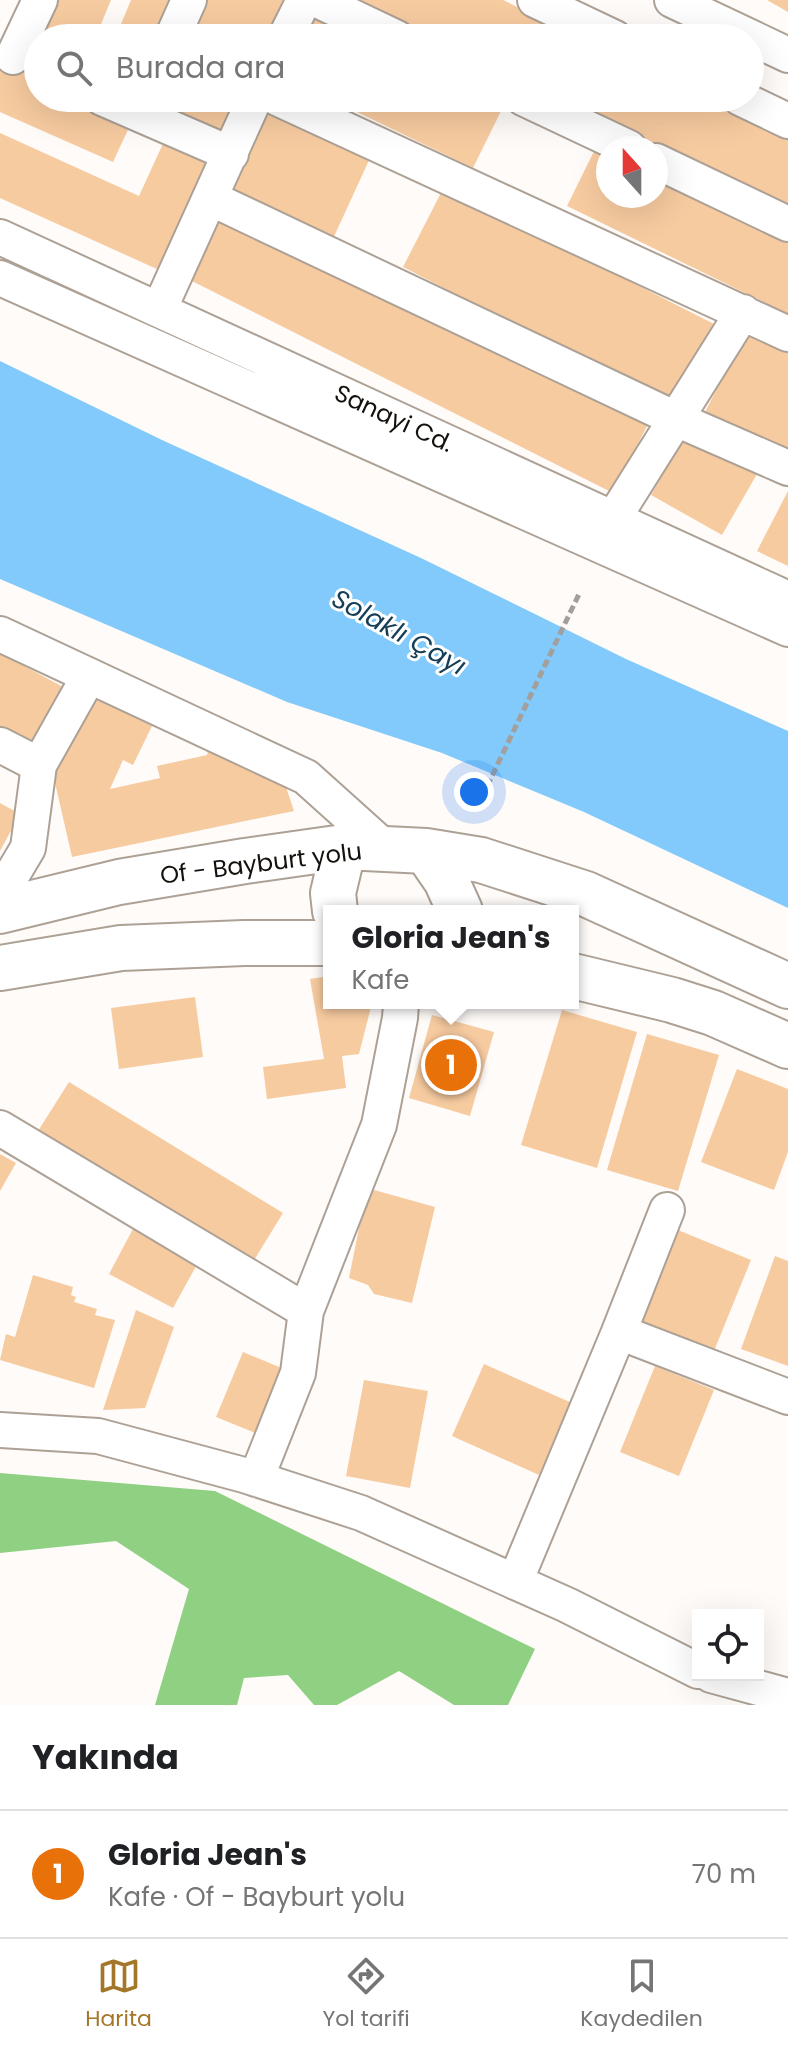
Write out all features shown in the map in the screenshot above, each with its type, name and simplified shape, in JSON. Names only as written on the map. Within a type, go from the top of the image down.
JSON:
[{"type":"highway","name":"Of - Bayburt yolu","points":[[4,896],[385,849],[481,860],[586,894],[788,986]]},
{"type":"highway","points":[[334,905],[333,893],[385,849],[446,880],[457,905]]},
{"type":"highway","points":[[0,968],[136,947],[323,943]]},
{"type":"highway","points":[[579,977],[713,1013],[788,1046]]},
{"type":"street","points":[[31,24],[40,0]]},
{"type":"street","points":[[178,24],[189,0]]},
{"type":"street","points":[[292,24],[304,0]]},
{"type":"street","points":[[317,0],[368,24]]},
{"type":"street","points":[[535,0],[586,24]]},
{"type":"street","points":[[672,0],[723,24]]},
{"type":"street","points":[[764,44],[788,55]]},
{"type":"street","points":[[764,110],[788,121]]},
{"type":"street","points":[[153,112],[231,154]]},
{"type":"street","points":[[159,310],[249,112]]},
{"type":"street","points":[[307,112],[788,334]]},
{"type":"street","points":[[553,112],[604,136]]},
{"type":"street","points":[[668,167],[788,224]]},
{"type":"street","points":[[210,198],[676,419],[788,468]]},
{"type":"street","name":"Sanayi Cd.","points":[[0,237],[788,599]]},
{"type":"street","name":"Sanayi Cd.","points":[[0,278],[788,629]]},
{"type":"street","points":[[613,519],[743,312]]},
{"type":"street","points":[[0,634],[306,777],[385,849]]},
{"type":"street","points":[[4,896],[28,848],[39,765],[89,676]]},
{"type":"street","points":[[0,745],[39,765]]},
{"type":"street","points":[[256,1479],[298,1373],[306,1311],[379,1125],[401,1009]]},
{"type":"street","points":[[0,1128],[306,1311]]},
{"type":"street","points":[[515,1582],[667,1210]]},
{"type":"street","points":[[619,1332],[788,1397]]},
{"type":"street","points":[[0,1430],[98,1436],[256,1479],[361,1513],[515,1582],[692,1668]]},
{"type":"street","points":[[733,1681],[788,1696]]},
{"type":"path","points":[[482,797],[580,592]]},
{"type":"green space","points":[[0,1473],[215,1491],[535,1649],[508,1705],[454,1705],[399,1671],[337,1705],[314,1705],[288,1675],[244,1678],[237,1705],[155,1705],[189,1589],[116,1541],[0,1553]]},
{"type":"water","name":"Solaklı Çayı","points":[[0,361],[162,440],[421,558],[626,659],[788,731],[788,908],[584,812],[442,753],[287,702],[0,579]]},
{"type":"building","points":[[53,0],[111,0],[101,24],[43,24]]},
{"type":"building","points":[[131,0],[182,0],[171,24],[121,24]]},
{"type":"building","points":[[205,0],[283,0],[272,24],[194,24]]},
{"type":"building","points":[[344,0],[503,0],[553,24],[395,24]]},
{"type":"building","points":[[767,0],[788,0],[788,12]]},
{"type":"building","points":[[313,8],[346,24],[306,24]]},
{"type":"building","points":[[0,60],[24,71],[24,112],[117,112],[133,119],[113,162],[0,112]]},
{"type":"building","points":[[174,112],[232,112],[222,134]]},
{"type":"building","points":[[265,112],[273,112],[371,156],[331,243],[227,196]]},
{"type":"building","points":[[357,112],[501,112],[473,168]]},
{"type":"building","points":[[581,112],[738,112],[788,136],[788,210],[668,153],[668,136],[631,136]]},
{"type":"building","points":[[0,133],[139,196],[166,137],[211,158],[159,270],[0,198]]},
{"type":"building","points":[[596,147],[596,208],[668,208],[668,174],[788,232],[788,314],[567,206]]},
{"type":"building","points":[[444,187],[716,325],[674,406],[403,267]]},
{"type":"building","points":[[223,212],[647,426],[613,493],[188,279]]},
{"type":"building","points":[[747,329],[788,350],[788,455],[704,414]]},
{"type":"building","points":[[686,434],[757,474],[722,535],[651,495]]},
{"type":"building","points":[[788,491],[788,566],[757,551]]},
{"type":"building","points":[[0,653],[65,688],[33,747],[0,729]]},
{"type":"building","points":[[93,696],[153,724],[133,765],[123,760],[110,789],[160,778],[157,766],[207,755],[209,747],[284,781],[294,811],[72,857],[53,774]]},
{"type":"building","points":[[0,803],[20,814],[0,851]]},
{"type":"building","points":[[323,977],[323,1009],[370,1009],[359,1054],[342,1056],[346,1088],[267,1099],[263,1067],[324,1059],[310,979]]},
{"type":"building","points":[[195,997],[203,1057],[119,1069],[111,1008]]},
{"type":"building","points":[[562,1010],[637,1032],[597,1168],[521,1145]]},
{"type":"building","points":[[432,1015],[494,1032],[470,1116],[409,1098]]},
{"type":"building","points":[[647,1034],[719,1055],[678,1191],[607,1170]]},
{"type":"building","points":[[737,1069],[788,1089],[788,1152],[774,1190],[701,1162]]},
{"type":"building","points":[[69,1082],[283,1213],[253,1262],[38,1131]]},
{"type":"building","points":[[0,1154],[16,1163],[0,1191]]},
{"type":"building","points":[[367,1188],[435,1207],[412,1303],[374,1294],[368,1285],[349,1278]]},
{"type":"building","points":[[135,1225],[200,1259],[173,1308],[109,1274]]},
{"type":"building","points":[[678,1230],[751,1260],[714,1351],[641,1322]]},
{"type":"building","points":[[775,1256],[788,1261],[788,1366],[741,1349]]},
{"type":"building","points":[[33,1275],[73,1287],[71,1295],[76,1297],[74,1302],[97,1309],[95,1315],[115,1320],[94,1388],[0,1360],[6,1334],[15,1337]]},
{"type":"building","points":[[136,1310],[174,1327],[145,1408],[103,1410]]},
{"type":"building","points":[[243,1352],[284,1369],[258,1434],[216,1417]]},
{"type":"building","points":[[484,1364],[572,1403],[539,1475],[452,1436]]},
{"type":"building","points":[[655,1366],[714,1390],[679,1476],[620,1452]]},
{"type":"building","points":[[364,1380],[428,1391],[410,1488],[346,1476]]},
{"type":"place","name":"Gloria Jean's","points":[[451,1065]]}]
